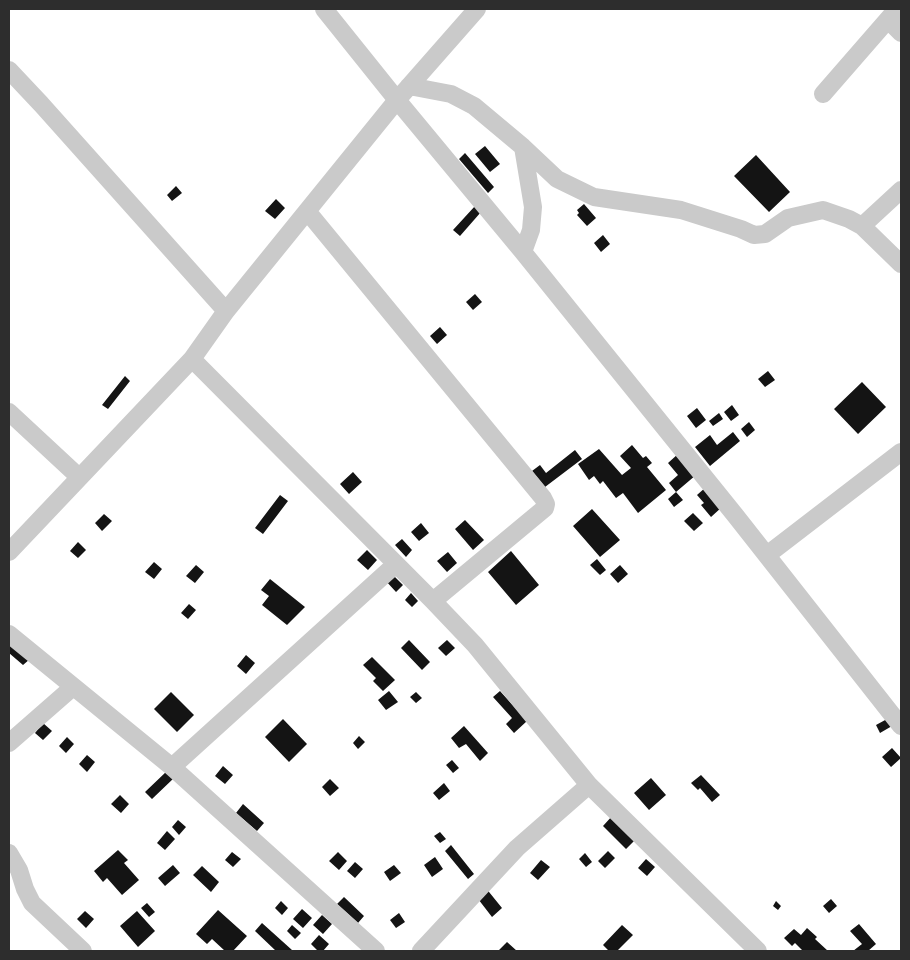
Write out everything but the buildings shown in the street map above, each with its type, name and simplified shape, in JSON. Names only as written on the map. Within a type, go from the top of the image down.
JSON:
[{"type":"street","points":[[324,9],[524,252],[901,726]]},
{"type":"street","points":[[9,552],[192,359],[226,310],[397,100],[478,9]]},
{"type":"street","points":[[823,94],[892,14],[901,33]]},
{"type":"street","points":[[9,70],[42,104],[226,310]]},
{"type":"street","points":[[409,86],[452,94],[474,106],[523,147],[557,179],[594,197],[681,210],[754,235],[765,234],[788,218],[823,210],[849,218],[862,226],[901,264]]},
{"type":"street","points":[[523,147],[532,207],[531,230],[524,252]]},
{"type":"street","points":[[862,226],[901,190]]},
{"type":"street","points":[[307,211],[546,504],[545,508],[433,601]]},
{"type":"street","points":[[192,359],[475,645],[589,785],[758,951]]},
{"type":"street","points":[[9,412],[79,477]]},
{"type":"street","points":[[767,556],[901,452]]},
{"type":"street","points":[[172,767],[396,564]]},
{"type":"street","points":[[9,634],[172,767],[365,948]]},
{"type":"street","points":[[9,743],[74,687]]},
{"type":"street","points":[[421,951],[517,848],[589,785]]},
{"type":"street","points":[[9,853],[19,870],[24,889],[32,903],[83,951]]}]
